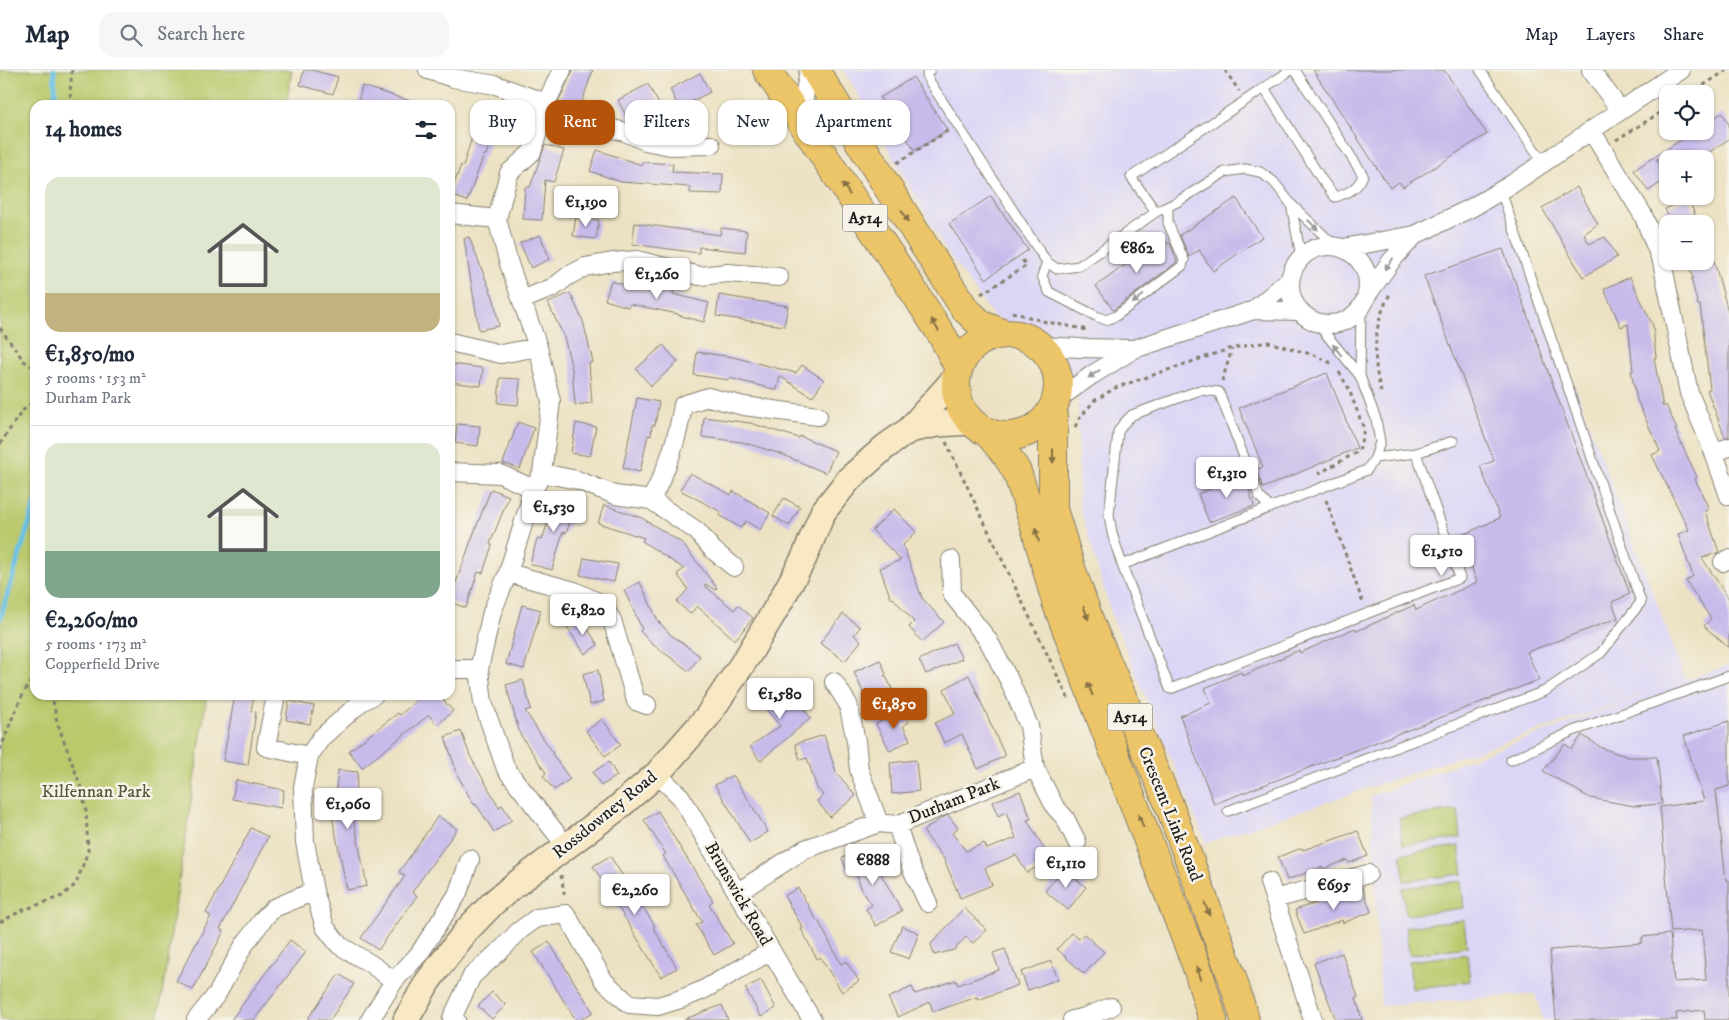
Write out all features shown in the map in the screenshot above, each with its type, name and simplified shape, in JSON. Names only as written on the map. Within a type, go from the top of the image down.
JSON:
[{"type":"highway","name":"Crescent Link Road","points":[[767,70],[797,115]]},
{"type":"highway","name":"Crescent Link Road","points":[[826,77],[918,236],[965,309],[982,325],[1007,322],[1023,336],[1047,352],[1056,370],[1058,389],[1054,404],[1053,509],[1091,625],[1168,802],[1232,977],[1245,1020]]},
{"type":"highway","name":"Crescent Link Road","points":[[817,145],[943,337],[957,373]]},
{"type":"highway","name":"Crescent Link Road","points":[[1007,322],[987,338],[977,343],[966,356],[957,373],[956,389],[959,404],[1008,456],[1016,472],[1033,520],[1056,602],[1198,970],[1213,1020]]},
{"type":"highway","points":[[979,427],[995,435],[1011,436],[1028,432],[1043,421],[1054,404]]},
{"type":"street","points":[[428,70],[453,78],[496,85],[544,109],[568,124],[594,124],[625,132],[645,141],[670,146],[710,145]]},
{"type":"street","points":[[560,852],[506,769],[483,703],[479,669],[492,612],[508,573],[534,489],[542,473],[551,400],[538,347],[509,264],[497,219],[509,173],[532,152],[544,109],[562,70]]},
{"type":"street","points":[[804,100],[810,70]]},
{"type":"street","points":[[1592,70],[1620,110]]},
{"type":"street","points":[[1415,235],[1392,260],[1352,316],[1341,322],[1328,324],[1316,322],[1298,310],[1293,302],[1289,280],[1293,268],[1300,257],[1310,250],[1322,246],[1339,247],[1415,235],[1471,208],[1501,191],[1681,70]]},
{"type":"street","points":[[1591,130],[1643,215],[1662,262],[1689,393],[1721,450],[1729,496]]},
{"type":"street","points":[[455,215],[497,219]]},
{"type":"street","points":[[1339,247],[1356,257],[1366,271],[1368,283],[1364,301]]},
{"type":"street","points":[[522,300],[554,286],[585,267],[620,261],[637,260],[700,276],[727,273],[779,276]]},
{"type":"street","points":[[1254,310],[1289,280]]},
{"type":"street","points":[[1054,404],[1092,375],[1134,349],[1254,310],[1298,310]]},
{"type":"street","points":[[455,343],[501,354],[538,347]]},
{"type":"street","points":[[1040,346],[1134,349]]},
{"type":"street","name":"Rossdowney Road","points":[[406,1020],[428,981],[467,930],[512,887],[615,810],[657,774],[707,718],[749,654],[804,558],[823,512],[850,479],[885,447],[909,430],[957,373]]},
{"type":"street","points":[[651,500],[667,469],[679,428],[683,405],[708,397],[744,406],[818,416]]},
{"type":"street","name":"Rossdowney Road","points":[[909,430],[937,424],[979,427]]},
{"type":"street","points":[[455,472],[500,474],[534,489]]},
{"type":"street","points":[[542,473],[577,480],[615,495],[651,500],[697,531],[713,550],[734,567]]},
{"type":"street","points":[[952,560],[952,594],[988,640],[1010,682],[1029,726],[1035,768],[1077,842]]},
{"type":"street","points":[[508,573],[574,591],[602,604],[612,620],[636,701],[647,705]]},
{"type":"street","points":[[455,669],[479,669]]},
{"type":"street","points":[[834,682],[848,704],[856,741],[859,770],[879,823]]},
{"type":"street","points":[[275,700],[266,747],[309,756]]},
{"type":"street","points":[[365,700],[321,738],[309,756],[303,787],[305,842],[314,891],[326,927],[339,945],[371,964],[394,981]]},
{"type":"street","name":"Durham Park","points":[[738,892],[805,849],[879,823],[896,824],[1035,768]]},
{"type":"street","name":"Brunswick Road","points":[[657,774],[681,797],[812,1020]]},
{"type":"street","points":[[896,824],[910,865],[928,903]]},
{"type":"street","points":[[370,1020],[394,981],[419,954],[457,895],[470,859]]},
{"type":"street","points":[[1274,899],[1368,874]]},
{"type":"street","points":[[1270,882],[1313,1020]]},
{"type":"street","points":[[196,1020],[217,994],[244,945],[264,916],[274,908],[314,891]]},
{"type":"street","points":[[456,1020],[452,1018],[472,976],[504,948],[519,931],[537,918],[566,914],[604,981],[629,1004],[658,1006],[688,996],[703,990],[771,951]]},
{"type":"street","points":[[1072,1020],[1111,1007]]},
{"type":"lane","points":[[930,70],[927,74],[928,79],[1046,262],[1057,269],[1078,266],[1156,212],[1168,207],[1225,172],[1245,169],[1260,172],[1274,182],[1291,204],[1339,247]]},
{"type":"lane","points":[[1156,212],[1131,178],[1264,88],[1293,70],[1363,175],[1361,182],[1347,194],[1335,197],[1322,180],[1264,88]]},
{"type":"lane","points":[[1480,70],[1543,162]]},
{"type":"lane","points":[[1228,811],[1545,691],[1601,654],[1641,602],[1501,191]]},
{"type":"lane","points":[[1291,204],[1300,257]]},
{"type":"lane","points":[[1046,262],[1042,276],[1049,292],[1106,320],[1116,316],[1182,266],[1184,260],[1168,223],[1168,207]]},
{"type":"lane","points":[[1360,376],[1364,301]]},
{"type":"lane","points":[[1122,565],[1367,470],[1375,458],[1380,442],[1376,419],[1360,376],[1316,322]]},
{"type":"lane","points":[[1270,508],[1258,496],[1219,392],[1200,390],[1132,415],[1118,432],[1108,516],[1122,565],[1170,689],[1460,578],[1416,453]]},
{"type":"lane","points":[[1375,458],[1416,453],[1453,441]]},
{"type":"lane","points":[[1511,760],[1573,731],[1729,676]]},
{"type":"path","points":[[71,100],[72,70]]},
{"type":"path","points":[[1225,70],[1241,94]]},
{"type":"path","points":[[1704,85],[1727,70]]},
{"type":"path","points":[[1603,151],[1615,140],[1659,113]]},
{"type":"path","points":[[895,164],[958,124]]},
{"type":"path","points":[[985,301],[979,296],[1026,266],[1022,259]]},
{"type":"path","points":[[1383,401],[1376,373],[1378,326],[1384,304],[1394,287]]},
{"type":"path","points":[[1007,322],[1046,322],[1084,329]]},
{"type":"path","points":[[0,328],[24,361],[30,365]]},
{"type":"path","points":[[1107,393],[1115,388],[1232,348],[1268,342],[1314,355],[1333,364],[1338,371],[1348,387],[1364,429],[1359,451],[1317,475]]},
{"type":"path","points":[[1219,392],[1232,348]]},
{"type":"path","points":[[0,444],[22,411],[30,405]]},
{"type":"path","points":[[937,424],[1064,692]]},
{"type":"path","points":[[1326,500],[1367,614]]},
{"type":"path","points":[[0,750],[20,700],[30,682]]},
{"type":"path","points":[[0,922],[21,911],[62,896],[76,884],[88,851],[86,810],[81,787],[56,722],[53,700]]},
{"type":"path","points":[[560,852],[566,914]]},
{"type":"shaded area","points":[[844,70],[1479,70],[1540,168],[1501,192],[1686,680],[1729,665],[1729,1020],[1543,1020],[1536,994],[1381,1006],[1371,796],[1657,690],[1206,843],[1112,616],[1079,505],[1078,400],[1054,340],[994,317],[945,249],[886,145],[910,145],[910,100],[861,100]]},
{"type":"green space","name":"Kilfennan Park","points":[[0,70],[292,70],[287,100],[30,100],[30,700],[206,700],[158,1020],[0,1020]]},
{"type":"green space","points":[[1458,810],[1461,838],[1403,845],[1399,818]]},
{"type":"green space","points":[[1459,846],[1463,874],[1404,881],[1401,854]]},
{"type":"green space","points":[[1461,881],[1464,908],[1406,915],[1402,888]]},
{"type":"green space","points":[[1464,920],[1467,947],[1409,955],[1406,927]]},
{"type":"green space","points":[[1467,954],[1470,981],[1412,989],[1409,961]]},
{"type":"building","points":[[304,70],[312,70],[338,77],[333,94],[300,85]]},
{"type":"building","points":[[573,70],[593,70],[582,100],[559,100]]},
{"type":"building","points":[[1313,70],[1444,70],[1487,134],[1403,187],[1399,182],[1390,188]]},
{"type":"building","points":[[700,73],[710,92],[694,100],[675,100],[670,89]]},
{"type":"building","points":[[913,77],[947,130],[915,151],[910,143],[910,100],[881,100],[880,98]]},
{"type":"building","points":[[648,84],[657,100],[625,100],[625,114],[618,100]]},
{"type":"building","points":[[362,86],[408,100],[358,100]]},
{"type":"building","points":[[1722,113],[1729,124],[1729,139],[1712,150],[1665,150],[1681,140],[1714,140],[1714,118]]},
{"type":"building","points":[[470,144],[489,145],[467,201],[455,197],[455,181],[461,165],[463,166]]},
{"type":"building","points":[[545,145],[564,150],[554,182],[545,180],[542,220],[523,219],[525,187],[530,187]]},
{"type":"building","points":[[597,150],[642,165],[642,162],[673,164],[672,172],[723,174],[722,194],[690,193],[690,187],[621,182],[590,171]]},
{"type":"building","points":[[1659,154],[1659,159],[1656,159],[1659,163],[1659,184],[1648,191],[1634,170]]},
{"type":"building","points":[[1577,187],[1598,224],[1584,234],[1589,244],[1605,237],[1617,257],[1583,277],[1542,208]]},
{"type":"building","points":[[991,196],[1028,250],[986,279],[949,224]]},
{"type":"building","points":[[1236,198],[1262,237],[1213,271],[1199,250],[1189,257],[1180,235]]},
{"type":"building","points":[[1673,205],[1691,205],[1695,215],[1668,215],[1665,209]]},
{"type":"building","points":[[576,217],[599,220],[596,239],[573,236]]},
{"type":"building","points":[[635,223],[720,235],[721,228],[747,231],[745,252],[699,247],[699,253],[632,244]]},
{"type":"building","points":[[540,235],[550,259],[531,268],[520,243]]},
{"type":"building","points":[[469,237],[494,300],[499,326],[479,330],[464,239]]},
{"type":"building","points":[[1163,238],[1168,244],[1170,243],[1177,262],[1113,310],[1096,286]]},
{"type":"building","points":[[1503,249],[1630,594],[1612,602],[1618,618],[1527,652],[1539,680],[1214,804],[1180,716],[1211,703],[1205,688],[1241,672],[1243,676],[1299,650],[1300,653],[1355,628],[1357,631],[1414,605],[1416,610],[1477,582],[1460,536],[1500,518],[1480,466],[1494,461],[1424,276]]},
{"type":"building","points":[[1714,261],[1729,315],[1729,437],[1725,437],[1707,390],[1710,389],[1700,305],[1698,305],[1691,279],[1693,278],[1690,270],[1714,270]]},
{"type":"building","points":[[1630,277],[1653,326],[1656,358],[1654,358],[1663,407],[1666,405],[1677,429],[1675,430],[1697,477],[1695,479],[1709,509],[1705,511],[1719,552],[1702,558],[1729,599],[1729,648],[1704,626],[1711,619],[1686,581],[1693,576],[1678,534],[1689,530],[1652,455],[1660,451],[1637,400],[1631,371],[1633,371],[1628,324],[1621,327],[1604,289]]},
{"type":"building","points":[[611,281],[645,291],[647,284],[674,290],[673,294],[709,303],[704,322],[678,314],[630,304],[628,307],[605,300]]},
{"type":"building","points":[[570,293],[583,321],[593,362],[589,363],[592,403],[575,405],[572,369],[564,337],[548,303]]},
{"type":"building","points":[[719,295],[788,306],[784,326],[716,316]]},
{"type":"building","points":[[663,345],[678,362],[651,386],[636,369]]},
{"type":"building","points":[[697,352],[733,357],[796,373],[802,365],[824,380],[812,397],[780,376],[777,390],[729,378],[729,380],[694,375]]},
{"type":"building","points":[[455,365],[483,368],[481,386],[455,383]]},
{"type":"building","points":[[1327,373],[1357,448],[1263,488],[1256,470],[1263,467],[1239,408]]},
{"type":"building","points":[[500,378],[520,379],[518,405],[498,403]]},
{"type":"building","points":[[637,398],[659,402],[655,425],[652,425],[651,436],[648,435],[640,472],[623,468]]},
{"type":"building","points":[[704,417],[750,423],[799,438],[800,436],[836,451],[826,473],[781,454],[742,442],[702,437]]},
{"type":"building","points":[[518,422],[534,428],[520,469],[503,463]]},
{"type":"building","points":[[576,423],[596,427],[590,456],[571,453]]},
{"type":"building","points":[[457,424],[480,426],[478,446],[455,443]]},
{"type":"building","points":[[690,473],[731,495],[733,491],[770,513],[760,530],[746,521],[741,528],[719,515],[721,512],[680,490]]},
{"type":"building","points":[[1244,475],[1254,506],[1209,522],[1198,494]]},
{"type":"building","points":[[491,489],[509,496],[490,544],[492,545],[483,573],[478,572],[466,608],[455,604],[455,582]]},
{"type":"building","points":[[557,495],[578,502],[566,533],[563,532],[552,570],[530,564],[537,539],[542,540]]},
{"type":"building","points":[[784,498],[800,507],[789,526],[773,516]]},
{"type":"building","points":[[604,505],[642,518],[682,543],[717,588],[715,590],[706,584],[704,585],[734,610],[738,605],[753,618],[735,640],[697,606],[690,614],[677,602],[688,589],[677,574],[684,569],[642,541],[644,538],[598,523]]},
{"type":"building","points":[[894,509],[916,532],[903,545],[922,598],[944,622],[922,642],[909,627],[914,622],[893,598],[891,599],[880,568],[901,560],[872,530]]},
{"type":"building","points":[[584,558],[618,564],[614,582],[580,575]]},
{"type":"building","points":[[640,582],[659,623],[671,635],[700,656],[689,671],[652,644],[640,631],[642,629],[624,590]]},
{"type":"building","points":[[522,605],[541,610],[524,669],[506,664]]},
{"type":"building","points":[[843,614],[860,627],[854,635],[861,641],[845,661],[820,643]]},
{"type":"building","points":[[581,618],[598,645],[585,654],[567,627]]},
{"type":"building","points":[[954,643],[962,659],[926,674],[919,660]]},
{"type":"building","points":[[880,660],[886,674],[884,676],[886,676],[892,689],[866,699],[854,672]]},
{"type":"building","points":[[598,670],[604,701],[590,705],[583,674]]},
{"type":"building","points":[[969,675],[1005,756],[978,769],[962,734],[944,743],[935,723],[955,714],[944,689]]},
{"type":"building","points":[[523,680],[531,709],[525,711],[570,779],[554,790],[543,776],[546,773],[520,734],[506,685]]},
{"type":"building","points":[[782,683],[811,718],[760,761],[750,746],[780,726],[760,702]]},
{"type":"building","points":[[234,700],[253,700],[251,711],[256,712],[248,765],[223,761]]},
{"type":"building","points":[[416,700],[443,700],[453,711],[437,725],[429,715],[362,768],[349,751],[398,713],[400,715]]},
{"type":"building","points":[[289,701],[314,706],[310,724],[286,720]]},
{"type":"building","points":[[903,710],[909,722],[903,726],[910,740],[890,751],[876,724]]},
{"type":"building","points":[[602,719],[621,745],[605,756],[586,731]]},
{"type":"building","points":[[1729,721],[1729,786],[1716,790],[1726,881],[1729,880],[1729,1020],[1705,1020],[1704,1010],[1676,1013],[1677,1020],[1556,1020],[1550,950],[1642,943],[1642,937],[1670,934],[1674,982],[1706,980],[1702,930],[1671,932],[1660,807],[1704,801],[1684,736]]},
{"type":"building","points":[[461,731],[470,756],[499,807],[502,805],[512,820],[494,832],[476,804],[474,805],[458,776],[445,737]]},
{"type":"building","points":[[824,735],[836,772],[856,796],[830,817],[817,801],[823,795],[817,788],[807,758],[800,760],[795,744]]},
{"type":"building","points":[[1582,735],[1602,748],[1628,757],[1657,757],[1662,804],[1634,806],[1590,798],[1543,771],[1565,744],[1572,749]]},
{"type":"building","points":[[916,760],[919,791],[892,794],[890,763]]},
{"type":"building","points":[[609,762],[617,776],[601,786],[593,772]]},
{"type":"building","points":[[338,770],[358,772],[353,816],[367,886],[347,890],[333,821]]},
{"type":"building","points":[[733,775],[768,832],[750,843],[715,785]]},
{"type":"building","points":[[236,780],[284,790],[281,808],[232,799]]},
{"type":"building","points":[[1020,791],[1031,819],[1027,820],[1050,858],[1027,873],[1016,855],[985,868],[992,885],[960,898],[944,859],[923,831],[948,815],[958,828],[952,833],[966,851],[984,843],[987,849],[1016,838],[1006,812],[998,816],[992,802]]},
{"type":"building","points":[[658,811],[713,901],[709,904],[733,944],[714,955],[696,925],[702,922],[663,856],[666,854],[644,820]]},
{"type":"building","points":[[438,816],[457,829],[412,892],[417,896],[378,950],[361,938],[405,876],[399,872]]},
{"type":"building","points":[[251,828],[268,837],[220,929],[224,931],[193,990],[176,981],[211,916],[206,913]]},
{"type":"building","points":[[1358,831],[1368,856],[1349,863],[1347,860],[1323,869],[1322,867],[1287,880],[1278,857]]},
{"type":"building","points":[[871,847],[883,878],[902,911],[876,926],[866,909],[872,905],[862,890],[854,868],[847,871],[842,858]]},
{"type":"building","points":[[610,856],[655,926],[653,927],[677,968],[661,977],[593,866]]},
{"type":"building","points":[[1063,869],[1086,887],[1068,910],[1045,891]]},
{"type":"building","points":[[1362,887],[1371,912],[1343,923],[1342,920],[1304,934],[1295,910]]},
{"type":"building","points":[[798,888],[818,920],[841,964],[846,961],[859,981],[842,992],[820,957],[817,959],[801,929],[803,928],[784,896]]},
{"type":"building","points":[[964,908],[987,930],[973,943],[966,937],[954,950],[934,955],[931,944]]},
{"type":"building","points":[[902,926],[919,933],[909,959],[891,952]]},
{"type":"building","points":[[1072,933],[1079,939],[1084,934],[1104,952],[1084,974],[1057,949]]},
{"type":"building","points":[[290,940],[306,952],[254,1020],[231,1020]]},
{"type":"building","points":[[549,942],[593,1012],[580,1020],[576,1020],[533,952]]},
{"type":"building","points":[[1005,949],[1018,985],[978,1000],[977,997],[933,1012],[930,1002],[898,1017],[888,998],[912,987],[915,994],[956,980],[958,985],[999,970],[993,953]]},
{"type":"building","points":[[1342,953],[1358,997],[1356,998],[1362,1020],[1336,1020],[1314,963]]},
{"type":"building","points":[[1051,961],[1058,979],[1028,990],[1021,972]]},
{"type":"building","points":[[339,974],[354,984],[330,1020],[307,1020]]},
{"type":"building","points":[[761,980],[776,1008],[761,1017],[745,988]]},
{"type":"building","points":[[492,992],[506,1005],[492,1019],[478,1006]]},
{"type":"building","points":[[722,1005],[728,1020],[685,1020],[685,1019]]},
{"type":"waterway","points":[[54,70],[56,100]]},
{"type":"waterway","points":[[0,619],[30,520]]}]
